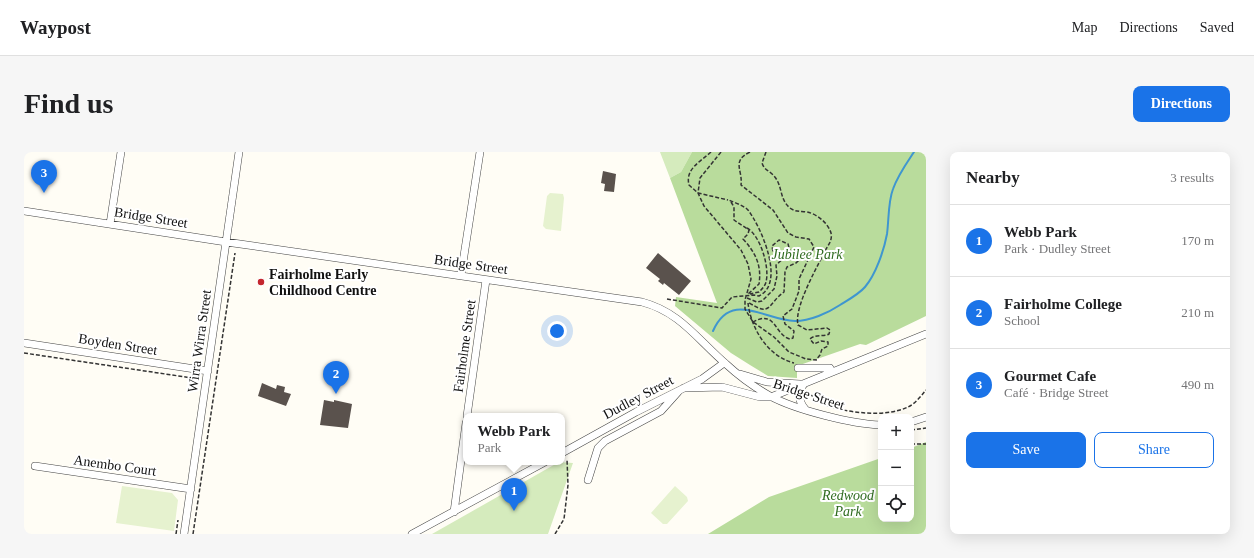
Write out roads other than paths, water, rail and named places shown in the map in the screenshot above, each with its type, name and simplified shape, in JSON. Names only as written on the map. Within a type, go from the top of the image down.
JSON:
[{"type":"street","points":[[110,224],[121,152]]},
{"type":"street","name":"Wirra Wirra Street","points":[[184,534],[239,152]]},
{"type":"street","points":[[461,275],[480,152]]},
{"type":"street","name":"Bridge Street","points":[[24,211],[654,305],[674,315],[724,363],[771,397],[805,409],[845,419],[878,424]]},
{"type":"street","name":"Fairholme Street","points":[[467,413],[486,280]]},
{"type":"street","points":[[588,480],[598,448],[605,441],[661,411],[669,404],[681,389],[722,387],[760,397],[771,397],[926,334]]},
{"type":"street","name":"Boyden Street","points":[[24,343],[208,371]]},
{"type":"street","name":"Dudley Street","points":[[565,451],[712,374],[724,363]]},
{"type":"street","points":[[797,366],[830,368],[832,372]]},
{"type":"street","points":[[736,373],[767,382],[805,383]]},
{"type":"street","points":[[805,383],[799,393],[799,399],[805,409]]},
{"type":"street","points":[[914,421],[926,417]]},
{"type":"street","points":[[454,512],[463,445]]},
{"type":"street","points":[[412,534],[540,465]]},
{"type":"street","name":"Anembo Court","points":[[35,466],[191,489]]},
{"type":"waterway","points":[[713,331],[720,319],[729,312],[749,310],[783,319],[801,321],[824,314],[863,290],[873,275],[884,247],[887,234],[890,199],[893,189],[900,174],[914,152]]},
{"type":"place","name":"Gourmet Cafe","points":[[44,193]]},
{"type":"place","name":"Fairholme Early Childhood Centre","points":[[261,282]]},
{"type":"place","name":"Fairholme College","points":[[336,394]]},
{"type":"place","name":"Webb Park","points":[[514,511]]},
{"type":"park label","name":"Jubilee Park","points":[[807,254]]},
{"type":"park label","name":"Redwood Park","points":[[848,504]]}]
